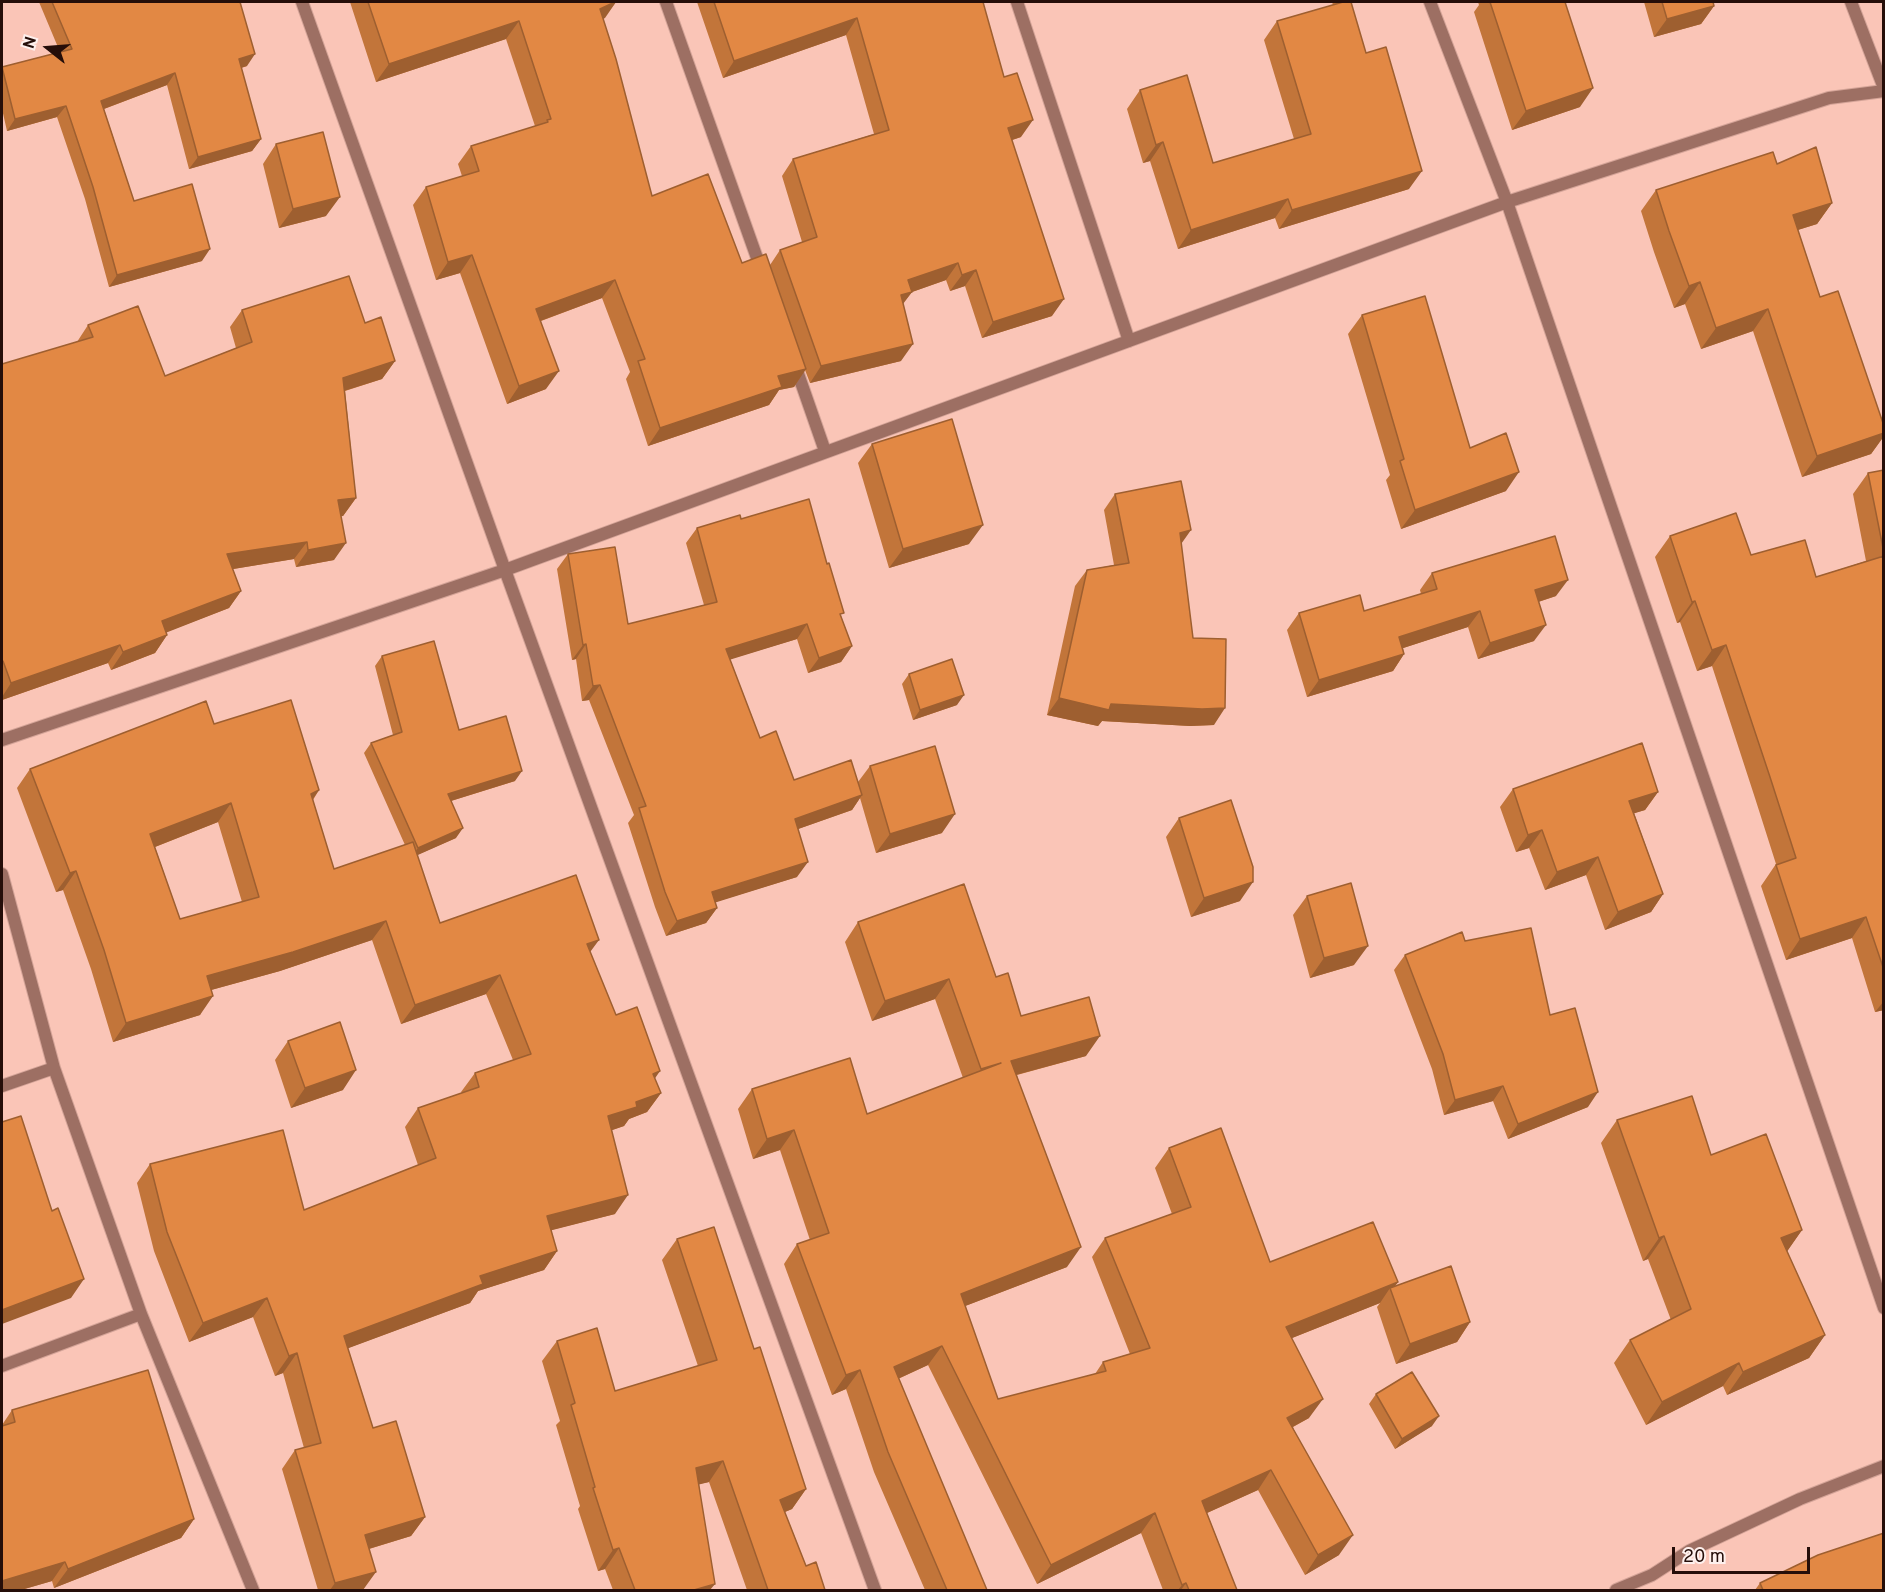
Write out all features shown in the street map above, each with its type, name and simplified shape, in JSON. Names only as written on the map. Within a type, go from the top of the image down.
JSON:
[{"type":"street","points":[[302,2],[505,570],[875,1590]]},
{"type":"street","points":[[666,2],[766,283]]},
{"type":"street","points":[[1017,2],[1129,341]]},
{"type":"street","points":[[1430,2],[1507,202],[1884,1308]]},
{"type":"street","points":[[2,740],[505,570],[1507,202],[1829,98],[1884,90],[1877,52],[1851,2]]},
{"type":"street","points":[[789,350],[825,451]]},
{"type":"street","points":[[2,874],[54,1068],[141,1314],[250,1590]]},
{"type":"street","points":[[2,1086],[54,1068]]},
{"type":"street","points":[[2,1366],[141,1314]]},
{"type":"street","points":[[1616,1590],[1652,1575],[1689,1551],[1790,1504],[1884,1466]]},
{"type":"building","points":[[52,2],[240,2],[255,54],[239,59],[261,139],[198,157],[175,73],[101,101],[134,201],[192,184],[210,249],[117,275],[93,187],[66,106],[15,119],[2,67],[72,49]]},
{"type":"building","points":[[368,2],[615,2],[600,9],[616,59],[652,196],[708,174],[742,263],[766,254],[806,369],[778,376],[782,387],[660,428],[638,361],[645,359],[615,280],[536,309],[559,371],[519,386],[472,255],[448,262],[426,187],[479,171],[471,146],[548,122],[547,120],[551,119],[519,21],[389,64]]},
{"type":"building","points":[[714,2],[983,2],[1004,77],[1017,73],[1033,120],[1008,128],[1064,299],[993,322],[976,270],[962,275],[958,263],[908,280],[912,292],[901,295],[913,344],[821,366],[780,250],[817,237],[793,159],[889,130],[857,18],[734,61]]},
{"type":"building","points":[[1343,2],[1351,2],[1366,53],[1386,47],[1422,171],[1292,210],[1288,199],[1191,230],[1163,142],[1156,145],[1140,90],[1187,75],[1213,163],[1311,134],[1277,21]]},
{"type":"building","points":[[1490,2],[1565,2],[1593,88],[1526,111]]},
{"type":"building","points":[[1662,2],[1713,2],[1714,6],[1667,19]]},
{"type":"building","points":[[323,132],[340,197],[293,209],[276,144]]},
{"type":"building","points":[[1816,147],[1832,203],[1793,215],[1820,297],[1838,291],[1884,426],[1884,433],[1817,456],[1768,309],[1716,328],[1700,282],[1689,286],[1656,190],[1773,152],[1777,164]]},
{"type":"building","points":[[349,276],[365,323],[381,317],[395,361],[343,378],[356,498],[338,500],[346,543],[308,550],[307,542],[227,554],[241,591],[162,621],[167,635],[123,652],[120,645],[11,683],[2,661],[2,364],[93,337],[88,325],[138,306],[165,376],[252,342],[242,310]]},
{"type":"building","points":[[1425,296],[1470,448],[1506,433],[1519,472],[1415,510],[1400,461],[1404,459],[1362,315]]},
{"type":"building","points":[[952,419],[983,525],[903,549],[872,444]]},
{"type":"building","points":[[1884,470],[1884,553],[1868,473]]},
{"type":"building","points":[[1181,481],[1191,530],[1180,533],[1193,638],[1226,639],[1225,708],[1202,709],[1111,704],[1109,710],[1059,698],[1087,570],[1129,563],[1115,494]]},
{"type":"building","points":[[809,499],[827,564],[829,563],[844,613],[840,614],[852,646],[819,658],[807,624],[726,649],[760,738],[776,731],[794,780],[851,760],[862,795],[795,819],[808,862],[712,892],[717,908],[677,921],[665,892],[639,808],[646,806],[600,685],[593,686],[586,644],[583,645],[568,554],[615,547],[628,624],[717,602],[697,528],[740,515],[741,519]]},
{"type":"building","points":[[1736,513],[1751,555],[1805,540],[1816,577],[1884,556],[1884,970],[1866,917],[1800,939],[1776,865],[1796,858],[1770,777],[1726,645],[1712,650],[1695,601],[1692,602],[1670,536]]},
{"type":"building","points":[[1555,536],[1568,580],[1535,590],[1546,625],[1490,643],[1480,611],[1399,637],[1404,654],[1319,680],[1299,613],[1360,595],[1364,611],[1437,589],[1432,573]]},
{"type":"building","points":[[434,641],[459,730],[506,716],[522,771],[448,794],[463,828],[418,848],[371,743],[402,732],[382,656]]},
{"type":"building","points":[[952,659],[964,695],[920,710],[909,674]]},
{"type":"building","points":[[291,700],[319,790],[311,794],[334,869],[413,842],[440,923],[576,875],[599,940],[587,944],[616,1015],[637,1007],[660,1071],[653,1074],[661,1093],[636,1102],[637,1107],[608,1116],[628,1195],[547,1216],[557,1251],[480,1276],[483,1284],[344,1336],[373,1428],[396,1421],[425,1517],[365,1535],[376,1572],[335,1583],[295,1450],[321,1443],[297,1353],[289,1356],[267,1298],[203,1323],[167,1232],[150,1164],[283,1130],[304,1210],[436,1158],[418,1108],[479,1087],[475,1073],[531,1054],[500,975],[415,1005],[386,921],[293,952],[207,976],[213,996],[126,1023],[104,950],[76,871],[70,873],[30,769],[206,701],[214,724]],"holes":[[[231,803],[259,897],[180,919],[150,834]]]},
{"type":"building","points":[[1642,743],[1658,792],[1629,801],[1663,894],[1618,912],[1598,857],[1557,872],[1542,830],[1528,835],[1513,789]]},
{"type":"building","points":[[935,746],[955,814],[890,834],[870,766]]},
{"type":"building","points":[[1231,800],[1253,867],[1253,882],[1204,898],[1179,818]]},
{"type":"building","points":[[1351,883],[1368,946],[1324,958],[1307,896]]},
{"type":"building","points":[[964,884],[996,977],[1008,973],[1021,1016],[1089,997],[1100,1036],[1011,1061],[1081,1247],[961,1294],[998,1399],[1106,1371],[1103,1362],[1150,1348],[1105,1238],[1191,1207],[1169,1148],[1221,1128],[1270,1262],[1373,1222],[1398,1282],[1286,1327],[1323,1399],[1287,1418],[1353,1535],[1318,1555],[1271,1470],[1202,1501],[1237,1590],[1189,1590],[1186,1583],[1182,1585],[1155,1513],[1051,1565],[942,1346],[894,1367],[987,1590],[947,1590],[888,1452],[860,1370],[846,1375],[797,1244],[829,1233],[794,1130],[767,1139],[752,1089],[850,1058],[867,1114],[1001,1063],[981,1069],[949,979],[885,1001],[858,922]]},
{"type":"building","points":[[1531,928],[1550,1015],[1575,1008],[1598,1092],[1518,1124],[1503,1086],[1455,1100],[1443,1054],[1405,955],[1462,932],[1465,941]]},
{"type":"building","points":[[340,1022],[356,1070],[305,1088],[288,1041]]},
{"type":"building","points":[[1692,1096],[1711,1155],[1766,1134],[1802,1230],[1781,1238],[1825,1335],[1743,1372],[1739,1363],[1662,1402],[1630,1340],[1691,1309],[1664,1236],[1659,1238],[1617,1120]]},
{"type":"building","points":[[21,1116],[52,1211],[58,1208],[84,1279],[2,1310],[2,1122]]},
{"type":"building","points":[[714,1227],[754,1349],[760,1347],[806,1489],[780,1500],[806,1566],[816,1562],[825,1590],[768,1590],[723,1461],[696,1468],[715,1584],[694,1590],[635,1590],[619,1548],[613,1550],[593,1488],[595,1487],[571,1405],[575,1403],[557,1341],[597,1328],[615,1391],[717,1360],[677,1239]]},
{"type":"building","points":[[1451,1266],[1470,1322],[1410,1344],[1390,1288]]},
{"type":"building","points":[[148,1370],[194,1519],[68,1569],[65,1562],[2,1581],[2,1426],[15,1422],[12,1410]]},
{"type":"building","points":[[1412,1372],[1439,1416],[1402,1439],[1376,1394]]},
{"type":"building","points":[[1884,1533],[1884,1590],[1763,1590],[1760,1583],[1818,1555]]}]
